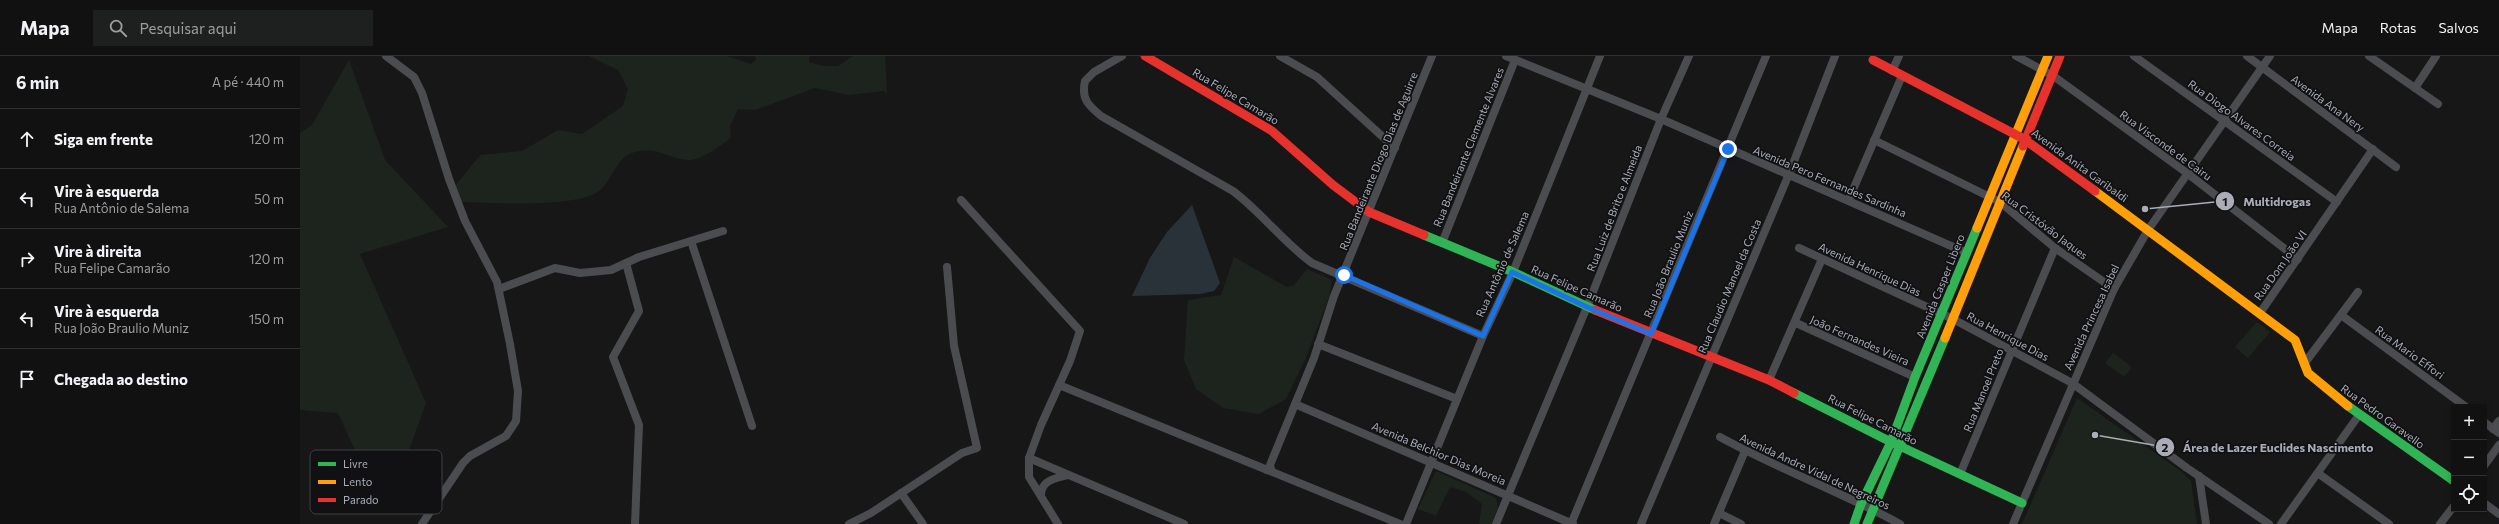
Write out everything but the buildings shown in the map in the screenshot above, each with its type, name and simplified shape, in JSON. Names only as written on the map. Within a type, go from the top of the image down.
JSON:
[{"type":"street","points":[[386,56],[414,77],[422,93],[449,179],[498,289],[518,391],[516,420],[506,436],[470,456],[462,464],[442,494]]},
{"type":"street","points":[[1122,56],[1094,72],[1085,81],[1084,98],[1088,105],[1101,116],[1215,179],[1251,204],[1298,252],[1312,263],[1344,275],[1483,336]]},
{"type":"street","name":"Rua Felipe Camarão","points":[[1145,56],[1272,131],[1333,186],[1369,212],[1512,272],[1587,307],[1651,334],[1711,355],[1770,380],[1901,447],[2022,503]]},
{"type":"street","points":[[1280,56],[1318,77],[1395,148]]},
{"type":"street","name":"Rua Bandeirante Diogo Dias de Aguirre","points":[[1266,470],[1271,469],[1270,465],[1318,344],[1334,296],[1344,275],[1432,56]]},
{"type":"street","name":"Avenida Pero Fernandes Sardinha","points":[[1506,56],[1661,119],[1728,149],[1849,199],[1967,253]]},
{"type":"street","name":"Rua Antônio de Salema","points":[[1406,524],[1483,336],[1512,272],[1600,56]]},
{"type":"street","name":"Rua Luiz de Brito e Almeida","points":[[1496,524],[1587,307],[1661,119],[1689,56]]},
{"type":"street","name":"Rua João Braulio Muniz","points":[[1572,524],[1766,56]]},
{"type":"street","name":"Rua Claudio Manoel da Costa","points":[[1641,524],[1711,355],[1789,174],[1835,56]]},
{"type":"street","points":[[1892,71],[1899,56]]},
{"type":"street","name":"Rua Visconde de Cairu","points":[[2016,56],[2052,75],[2187,173],[2298,259]]},
{"type":"street","name":"Avenida Casper Libero","points":[[1854,524],[1861,504],[1891,442],[1915,377],[1942,315],[2048,56]]},
{"type":"street","points":[[1867,524],[1901,447],[2024,139],[2060,56]]},
{"type":"street","name":"Rua Diogo Alvares Correia","points":[[2134,56],[2337,202]]},
{"type":"street","name":"Avenida Ana Nery","points":[[2247,56],[2396,167]]},
{"type":"street","name":"Avenida Princesa Isabel","points":[[2013,524],[2072,383],[2114,289],[2148,230],[2270,56]]},
{"type":"street","points":[[2369,56],[2438,104]]},
{"type":"street","points":[[2415,88],[2436,56]]},
{"type":"street","name":"Rua Bandeirante Clemente Alvares","points":[[1442,242],[1515,60]]},
{"type":"street","name":"Avenida Anita Garibaldi","points":[[1873,60],[2024,139],[2295,340],[2304,364]]},
{"type":"street","points":[[1849,199],[1902,76]]},
{"type":"street","name":"Rua Cristóvão Jaques","points":[[1874,140],[2000,202],[2055,248],[2114,289]]},
{"type":"street","name":"Rua Dom João VI","points":[[2260,314],[2373,149]]},
{"type":"street","points":[[961,200],[1080,331],[1059,385],[1040,425],[1029,458],[1029,477],[1058,524]]},
{"type":"street","points":[[498,289],[555,268],[580,272],[611,270],[626,263],[723,231]]},
{"type":"street","points":[[691,241],[752,426]]},
{"type":"street","name":"Avenida Henrique Dias","points":[[1799,248],[1953,319]]},
{"type":"street","name":"Rua Manoel Preto","points":[[1960,474],[2055,248]]},
{"type":"street","points":[[1770,380],[1796,323],[1822,259]]},
{"type":"street","points":[[626,263],[639,311],[613,357],[639,425],[635,524]]},
{"type":"street","points":[[849,524],[871,513],[962,453],[977,448],[954,346],[947,267]]},
{"type":"street","points":[[2304,364],[2358,292]]},
{"type":"street","name":"Rua Mario Effori","points":[[2341,315],[2462,404]]},
{"type":"street","name":"Rua Henrique Dias","points":[[1953,319],[2072,383],[2199,476],[2269,524]]},
{"type":"street","name":"João Fernandes Vieira","points":[[1796,323],[1915,377]]},
{"type":"street","points":[[1318,344],[1457,399]]},
{"type":"street","name":"Rua Pedro Garavello","points":[[2304,364],[2308,373],[2359,415],[2451,479]]},
{"type":"street","points":[[1059,385],[1400,524]]},
{"type":"street","name":"Avenida Belchior Dias Moreia","points":[[1295,404],[1508,494],[1572,524]]},
{"type":"street","points":[[2281,524],[2359,415]]},
{"type":"street","points":[[2487,424],[2496,431],[2499,421]]},
{"type":"street","name":"Avenida Andre Vidal de Negreiros","points":[[1720,437],[1745,451],[1873,509],[1900,524]]},
{"type":"street","points":[[2487,462],[2499,445]]},
{"type":"street","points":[[1714,524],[1745,451]]},
{"type":"street","points":[[1029,458],[1184,524]]},
{"type":"street","points":[[2318,474],[2389,524]]},
{"type":"street","points":[[1041,496],[1041,490],[1049,480],[1068,475]]},
{"type":"street","points":[[2199,476],[2206,524]]},
{"type":"street","points":[[901,493],[923,524]]},
{"type":"street","points":[[2487,505],[2499,514]]},
{"type":"street","points":[[2440,524],[2451,510]]},
{"type":"street","points":[[422,524],[429,514]]},
{"type":"street","points":[[1719,514],[1742,524]]},
{"type":"shaded area","points":[[589,56],[727,56],[751,64],[756,60],[755,56],[810,56],[809,62],[823,66],[838,66],[853,56],[885,56],[887,93],[883,91],[849,95],[815,88],[755,110],[738,109],[730,126],[731,138],[711,152],[693,160],[681,159],[655,151],[641,151],[632,153],[622,160],[599,191],[573,200],[533,203],[461,202],[455,186],[480,155],[522,151],[558,130],[582,134],[623,106],[628,89],[618,70]]},
{"type":"shaded area","points":[[349,60],[385,160],[448,227],[360,254],[426,403],[409,450],[355,450],[338,413],[300,410],[300,133],[312,125]]},
{"type":"shaded area","points":[[1192,205],[1220,283],[1214,291],[1200,294],[1132,296],[1150,258],[1167,232]]},
{"type":"shaded area","points":[[1234,257],[1287,287],[1294,285],[1307,269],[1332,280],[1329,297],[1305,360],[1286,399],[1259,414],[1223,408],[1196,389],[1184,360],[1188,300],[1221,295]]},
{"type":"shaded area","points":[[2257,322],[2270,332],[2248,358],[2235,347]]},
{"type":"shaded area","points":[[2113,353],[2132,367],[2124,377],[2105,363]]},
{"type":"shaded area","points":[[2077,398],[2182,472],[2191,481],[2197,524],[2022,524]]},
{"type":"shaded area","points":[[1436,471],[1496,498],[1498,508],[1491,524],[1479,524],[1482,504],[1466,492],[1450,487],[1436,516],[1418,509]]},
{"type":"traffic: fast","points":[[1854,524],[1861,504],[1891,442],[1915,377],[1977,228]]},
{"type":"traffic: fast","points":[[1424,235],[1513,272],[1595,310]]},
{"type":"traffic: fast","points":[[1867,524],[1945,338]]},
{"type":"traffic: fast","points":[[1794,393],[1891,442],[2022,503]]},
{"type":"traffic: fast","points":[[2348,406],[2451,479]]},
{"type":"traffic: slow","points":[[1977,228],[2048,56]]},
{"type":"traffic: slow","points":[[1945,338],[2023,146]]},
{"type":"traffic: slow","points":[[2095,191],[2295,340],[2308,373],[2348,406]]},
{"type":"traffic: jam","points":[[1145,56],[1272,131],[1333,185],[1369,212],[1424,235]]},
{"type":"traffic: jam","points":[[2023,146],[2060,56]]},
{"type":"traffic: jam","points":[[1873,60],[2024,139],[2095,191]]},
{"type":"traffic: jam","points":[[1595,310],[1769,380],[1794,393]]},
{"type":"place","name":"Multidrogas","points":[[2145,209]]},
{"type":"place","name":"Área de Lazer Euclides Nascimento","points":[[2095,435]]},
{"type":"route","points":[[1344,275],[1483,336],[1512,272],[1587,307],[1651,334],[1728,149]]}]
